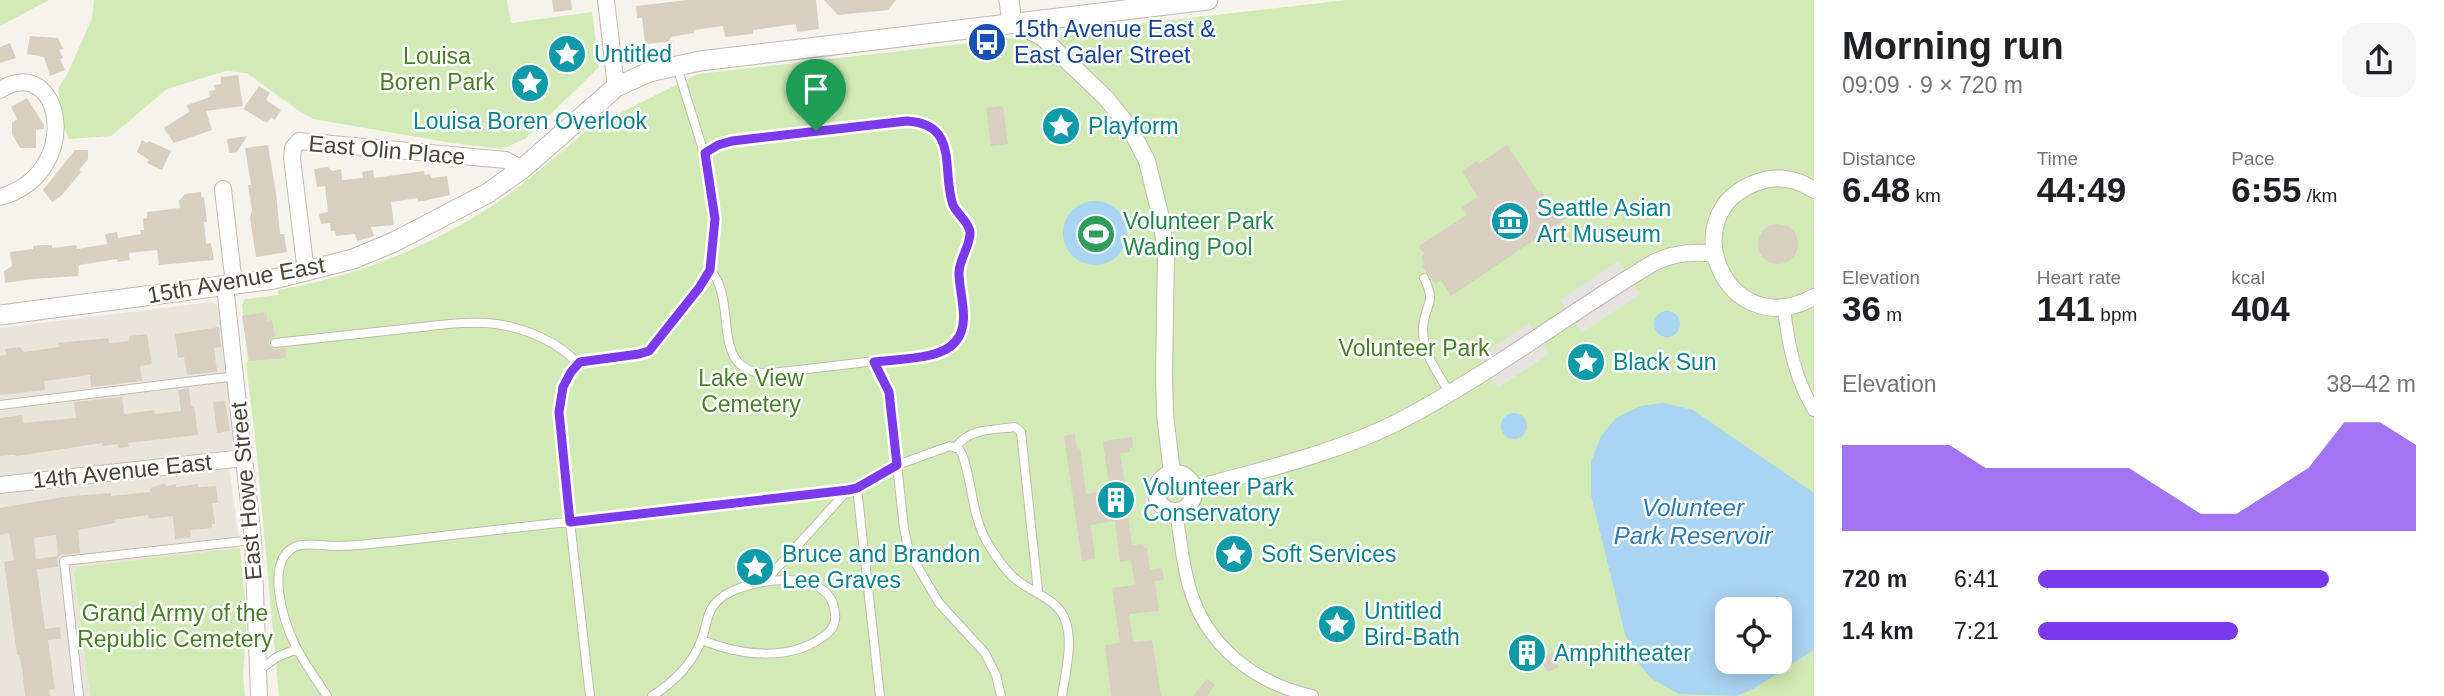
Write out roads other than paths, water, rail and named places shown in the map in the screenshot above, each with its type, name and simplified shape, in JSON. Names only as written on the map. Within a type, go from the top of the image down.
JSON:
[{"type":"street","points":[[606,0],[616,87]]},
{"type":"street","points":[[1009,0],[1012,23],[1042,37],[1106,98],[1130,128],[1147,161],[1161,218],[1166,255],[1165,414],[1172,473]]},
{"type":"street","name":"15th Avenue East","points":[[0,315],[230,285],[306,272],[353,259],[394,242],[488,193],[522,170],[616,87],[649,72],[676,65],[1208,0]]},
{"type":"street","points":[[0,90],[20,81],[36,85],[51,104],[56,125],[50,157],[38,175],[21,189],[0,197]]},
{"type":"street","name":"East Olin Place","points":[[306,272],[292,158],[293,148],[299,141],[506,160],[522,170]]},
{"type":"street","points":[[1814,190],[1785,179],[1763,180],[1744,188],[1727,203],[1717,222],[1713,243],[1717,264],[1726,283],[1741,297],[1760,306],[1784,308],[1804,303],[1814,297]]},
{"type":"street","name":"East Howe Street","points":[[223,188],[236,376],[253,540],[259,696]]},
{"type":"street","points":[[1194,489],[1326,451],[1395,423],[1450,393],[1653,263],[1668,256],[1694,252],[1714,254]]},
{"type":"street","points":[[1784,308],[1793,362],[1814,410]]},
{"type":"street","name":"14th Avenue East","points":[[0,485],[244,458]]},
{"type":"street","points":[[1172,473],[1184,475],[1194,489],[1188,506],[1176,511],[1164,507],[1157,497],[1161,479],[1172,473]]},
{"type":"street","points":[[1176,511],[1190,588],[1212,634],[1234,659],[1262,678],[1312,696]]},
{"type":"lane","points":[[590,696],[559,405],[563,387],[578,364],[587,360],[649,351],[710,270],[715,219],[705,153],[676,65]]},
{"type":"lane","points":[[705,153],[732,141],[899,122],[920,123],[940,135],[946,152],[953,204],[970,231],[959,269],[963,326],[958,340],[940,353],[764,373],[746,369],[736,361],[731,351],[722,291],[717,277],[710,270]]},
{"type":"lane","points":[[1424,278],[1431,299],[1423,323],[1427,356],[1450,393]]},
{"type":"lane","points":[[275,343],[434,326],[489,323],[508,326],[543,339],[568,353],[578,364]]},
{"type":"lane","points":[[874,362],[889,392],[909,552],[939,603],[985,653],[996,675],[1001,696]]},
{"type":"lane","points":[[0,405],[236,376]]},
{"type":"lane","points":[[327,696],[296,649],[284,615],[279,574],[284,555],[296,547],[306,544],[350,546],[848,490],[857,488],[897,465],[938,449],[957,447],[964,438],[975,433],[1015,428],[1021,432],[1038,591]]},
{"type":"lane","points":[[957,447],[964,458],[975,513],[987,542],[1014,578],[1054,603],[1067,624],[1069,647],[1062,696]]},
{"type":"lane","points":[[857,488],[880,696]]},
{"type":"lane","points":[[766,580],[848,490]]},
{"type":"lane","points":[[79,696],[64,561],[253,540]]},
{"type":"lane","points":[[652,696],[671,683],[702,640],[708,615],[717,601],[746,584],[766,580],[803,582],[821,589],[835,607],[832,628],[808,645],[775,653],[735,651],[702,640]]},
{"type":"lane","points":[[258,671],[277,657],[296,649]]},
{"type":"lane","points":[[671,683],[673,696]]},
{"type":"water","name":"Volunteer Park Wading Pool","points":[[1089,201],[1101,201],[1118,210],[1125,221],[1125,245],[1118,256],[1101,265],[1089,265],[1077,260],[1068,251],[1063,239],[1063,227],[1068,215],[1077,206]]},
{"type":"water","points":[[1667,311],[1676,315],[1680,324],[1676,333],[1667,337],[1658,333],[1654,324],[1658,315]]},
{"type":"water","name":"Volunteer Park Reservoir","points":[[1663,403],[1693,410],[1814,493],[1814,650],[1792,664],[1792,597],[1715,597],[1715,674],[1776,674],[1737,696],[1679,694],[1652,679],[1638,663],[1625,634],[1591,495],[1591,462],[1601,436],[1616,418],[1640,406]]},
{"type":"water","points":[[1514,413],[1523,417],[1527,426],[1523,435],[1514,439],[1505,435],[1501,426],[1505,417]]},
{"type":"place","name":"15th Avenue East & East Galer Street","points":[[987,42]]},
{"type":"place","name":"Untitled","points":[[567,54]]},
{"type":"place","name":"Louisa Boren Overlook","points":[[530,83]]},
{"type":"place","name":"Playform","points":[[1061,126]]},
{"type":"place","name":"Seattle Asian Art Museum","points":[[1510,221]]},
{"type":"place","name":"Volunteer Park Wading Pool","points":[[1096,234]]},
{"type":"place","name":"Black Sun","points":[[1586,362]]},
{"type":"place","name":"Volunteer Park Conservatory","points":[[1116,500]]},
{"type":"place","name":"Soft Services","points":[[1234,554]]},
{"type":"place","name":"Bruce and Brandon Lee Graves","points":[[755,567]]},
{"type":"place","name":"Untitled Bird-Bath","points":[[1337,624]]},
{"type":"place","name":"Amphitheater","points":[[1527,653]]},
{"type":"park label","name":"Louisa Boren Park","points":[[437,69]]},
{"type":"park label","name":"Volunteer Park","points":[[1414,348]]},
{"type":"park label","name":"Lake View Cemetery","points":[[751,391]]},
{"type":"park label","name":"Grand Army of the Republic Cemetery","points":[[175,626]]}]
